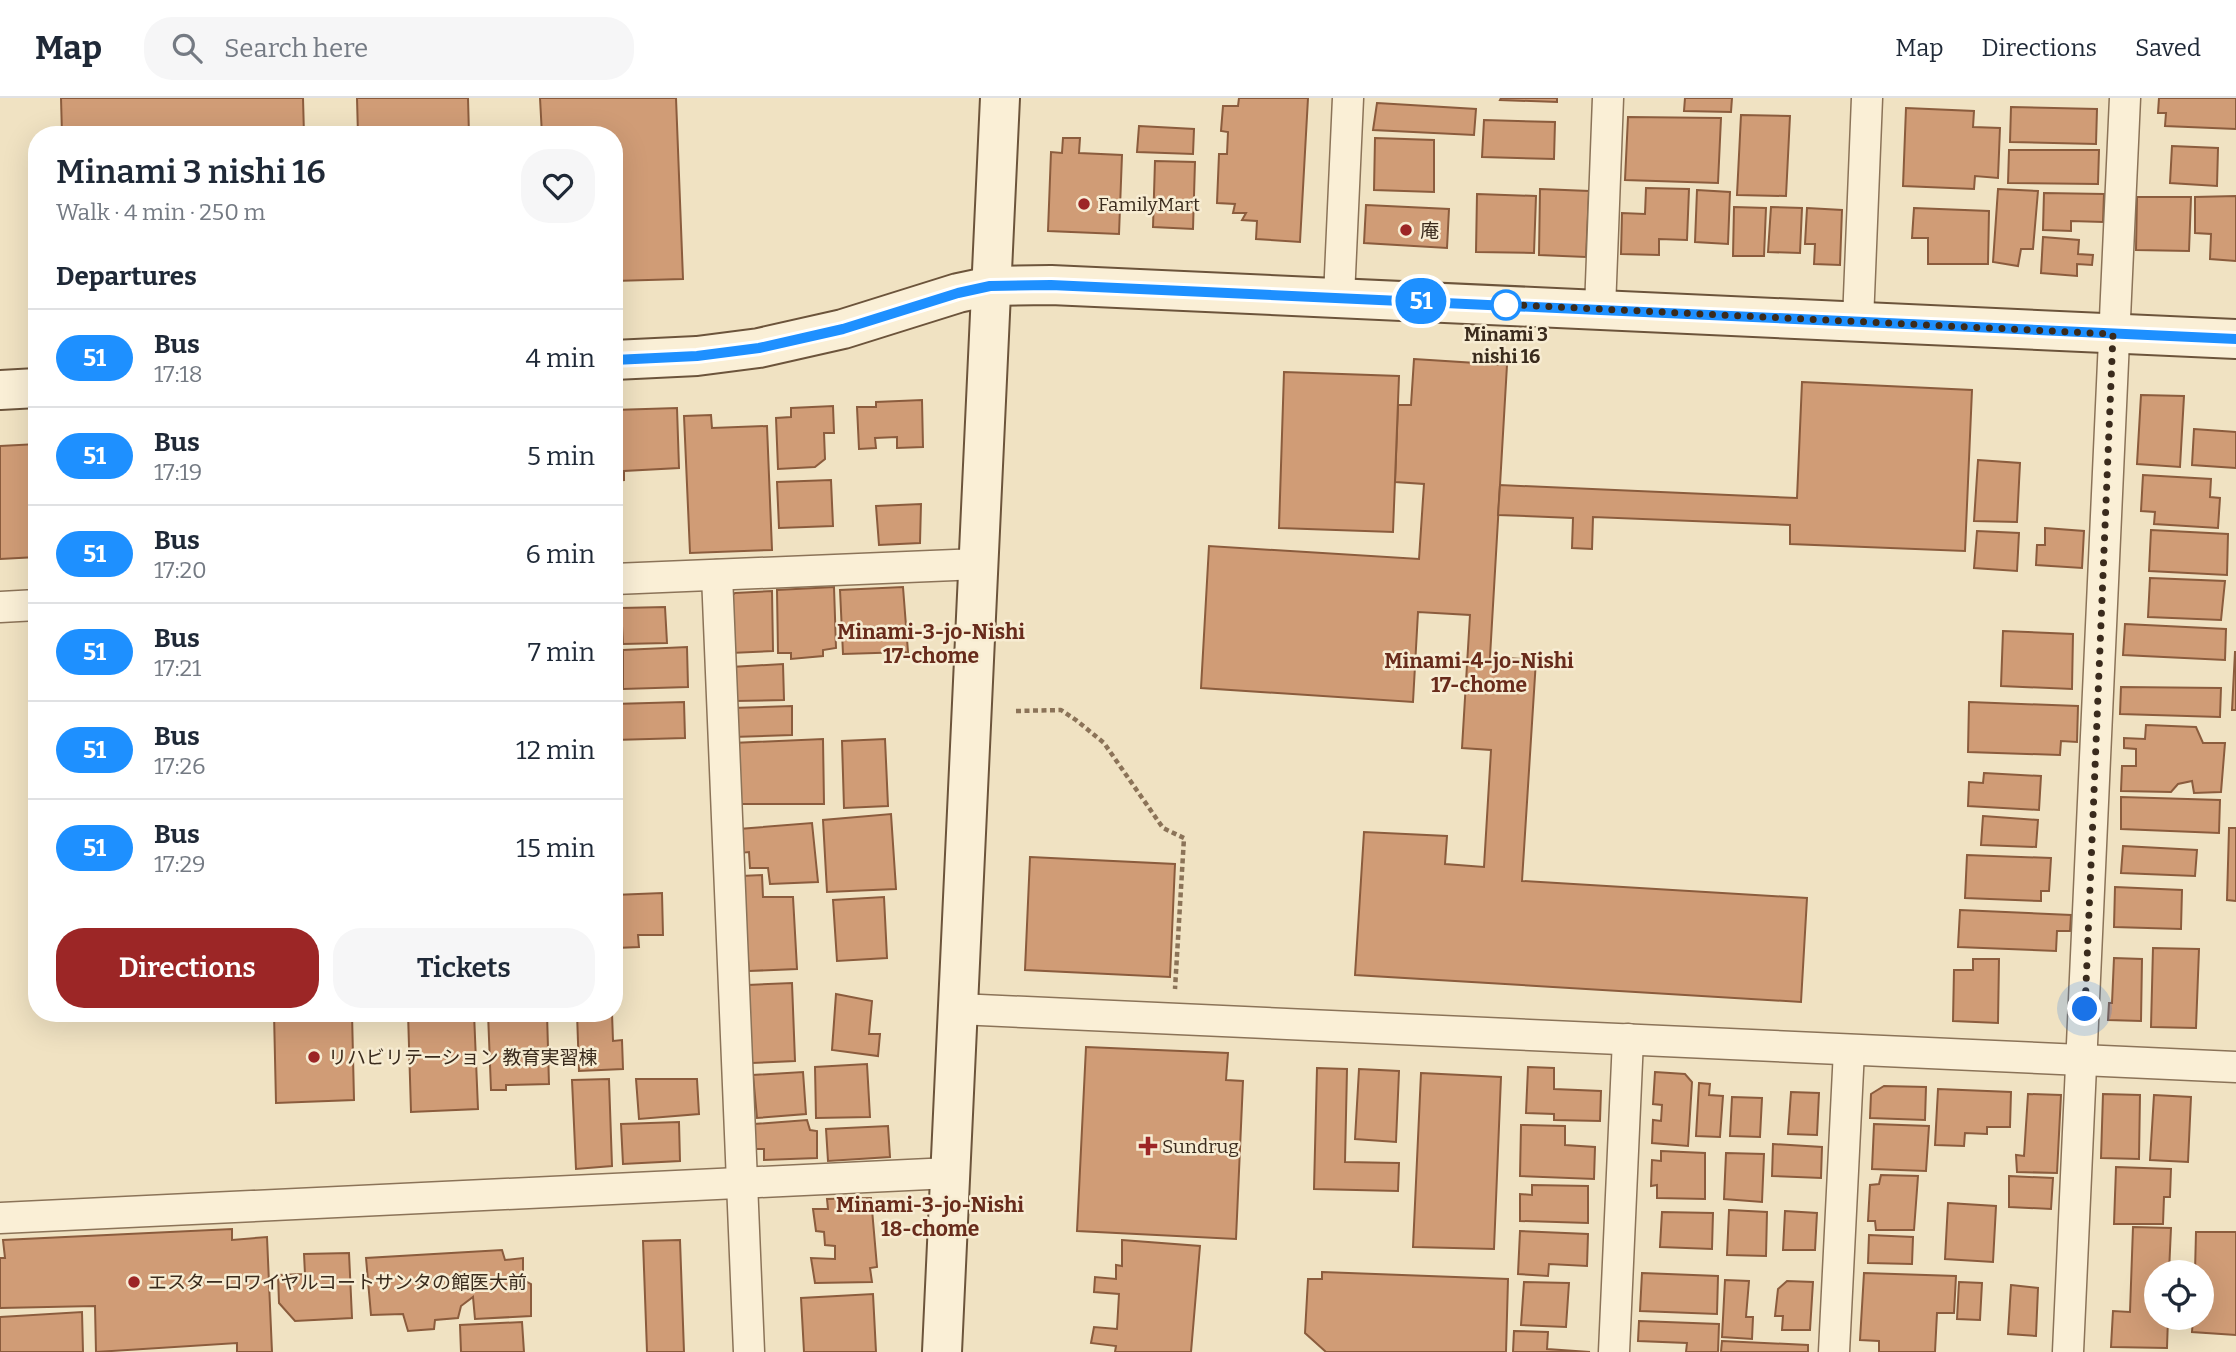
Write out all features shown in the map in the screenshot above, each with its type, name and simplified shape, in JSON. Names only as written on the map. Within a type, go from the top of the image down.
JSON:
[{"type":"street","points":[[942,1352],[1000,98]]},
{"type":"street","points":[[1339,297],[1349,98]]},
{"type":"street","points":[[1600,309],[1608,98]]},
{"type":"street","points":[[1858,321],[1867,98]]},
{"type":"street","points":[[2068,1352],[2125,98]]},
{"type":"street","points":[[623,360],[697,356],[759,348],[843,329],[958,293],[990,286],[1051,285],[2236,339]]},
{"type":"street","points":[[0,390],[28,388]]},
{"type":"street","points":[[623,579],[979,564]]},
{"type":"street","points":[[717,575],[749,1352]]},
{"type":"street","points":[[0,607],[28,605]]},
{"type":"street","points":[[958,1009],[2236,1068]]},
{"type":"street","points":[[1614,1352],[1628,1039]]},
{"type":"street","points":[[1834,1352],[1849,1050]]},
{"type":"street","points":[[0,1218],[950,1173]]},
{"type":"path","points":[[1016,710],[1061,710],[1076,720],[1104,743],[1163,828],[1184,838],[1175,997]]},
{"type":"building","points":[[61,98],[303,98],[304,126],[62,126]]},
{"type":"building","points":[[357,98],[468,98],[469,126],[358,126]]},
{"type":"building","points":[[540,98],[676,98],[683,279],[623,281],[623,126],[542,126]]},
{"type":"building","points":[[1239,98],[1308,98],[1300,242],[1256,239],[1257,221],[1242,220],[1246,213],[1233,213],[1235,204],[1217,203],[1219,154],[1227,154],[1228,132],[1221,131],[1223,106],[1238,106]]},
{"type":"building","points":[[1557,98],[1557,102],[1500,100]]},
{"type":"building","points":[[1685,98],[1732,98],[1731,112],[1684,111]]},
{"type":"building","points":[[2159,98],[2236,98],[2236,129],[2165,126],[2166,113],[2158,113]]},
{"type":"building","points":[[1377,103],[1476,109],[1474,135],[1373,130]]},
{"type":"building","points":[[2011,107],[2097,109],[2096,144],[2010,142]]},
{"type":"building","points":[[1906,108],[1974,111],[1973,127],[2000,128],[1998,178],[1975,176],[1974,189],[1903,186]]},
{"type":"building","points":[[1741,115],[1790,116],[1786,196],[1737,195]]},
{"type":"building","points":[[1628,117],[1721,118],[1718,183],[1625,180]]},
{"type":"building","points":[[1484,120],[1555,122],[1554,159],[1482,157]]},
{"type":"building","points":[[1139,126],[1194,129],[1193,154],[1137,152]]},
{"type":"building","points":[[1063,138],[1080,138],[1079,153],[1122,155],[1119,234],[1048,231],[1051,152],[1062,153]]},
{"type":"building","points":[[1375,138],[1434,140],[1434,192],[1374,190]]},
{"type":"building","points":[[2172,146],[2218,148],[2217,186],[2170,183]]},
{"type":"building","points":[[2009,150],[2099,150],[2098,184],[2008,183]]},
{"type":"building","points":[[1155,161],[1195,162],[1193,229],[1153,227]]},
{"type":"building","points":[[1646,188],[1689,189],[1687,240],[1659,239],[1659,255],[1621,254],[1622,213],[1645,214]]},
{"type":"building","points":[[1540,189],[1589,191],[1586,257],[1539,255]]},
{"type":"building","points":[[1998,189],[2038,191],[2033,249],[2021,249],[2018,266],[1993,262]]},
{"type":"building","points":[[1697,190],[1730,192],[1728,244],[1695,242]]},
{"type":"building","points":[[2044,193],[2104,194],[2103,222],[2071,221],[2071,231],[2043,230]]},
{"type":"building","points":[[1477,194],[1536,196],[1534,253],[1476,252]]},
{"type":"building","points":[[2236,196],[2236,261],[2210,259],[2211,234],[2195,233],[2195,197]]},
{"type":"building","points":[[2137,197],[2191,197],[2189,251],[2136,250]]},
{"type":"building","points":[[1366,205],[1449,209],[1447,248],[1364,243]]},
{"type":"building","points":[[1734,207],[1766,208],[1764,256],[1733,256]]},
{"type":"building","points":[[1771,207],[1802,208],[1800,253],[1768,252]]},
{"type":"building","points":[[1807,208],[1842,210],[1840,265],[1814,264],[1815,244],[1805,244]]},
{"type":"building","points":[[1914,208],[1989,211],[1988,264],[1928,264],[1928,238],[1912,238]]},
{"type":"building","points":[[2043,237],[2079,240],[2078,254],[2093,255],[2092,265],[2077,264],[2077,276],[2041,273]]},
{"type":"building","points":[[1414,359],[1507,365],[1490,657],[1536,660],[1522,881],[1807,898],[1801,1002],[1355,975],[1364,832],[1447,836],[1445,864],[1484,867],[1491,750],[1462,748],[1470,615],[1418,612],[1413,702],[1201,688],[1209,546],[1419,559],[1424,484],[1395,482],[1398,405],[1411,405]]},
{"type":"building","points":[[1284,372],[1399,376],[1393,532],[1279,528]]},
{"type":"building","points":[[1802,382],[1972,390],[1965,551],[1790,544],[1790,525],[1593,517],[1592,549],[1572,548],[1573,518],[1498,515],[1500,485],[1797,498]]},
{"type":"building","points":[[2141,395],[2184,396],[2180,467],[2137,464]]},
{"type":"building","points":[[922,400],[923,447],[897,448],[897,437],[875,438],[876,448],[859,449],[857,407],[876,407],[876,402]]},
{"type":"building","points":[[833,406],[834,433],[824,433],[825,459],[815,467],[778,469],[776,418],[791,417],[791,408]]},
{"type":"building","points":[[677,408],[679,468],[624,471],[623,480],[623,410]]},
{"type":"building","points":[[711,415],[712,428],[767,426],[772,550],[690,553],[684,416]]},
{"type":"building","points":[[2194,429],[2236,432],[2236,468],[2192,465]]},
{"type":"building","points":[[28,444],[28,557],[0,559],[0,446]]},
{"type":"building","points":[[1978,460],[2020,463],[2017,522],[1974,521]]},
{"type":"building","points":[[2143,475],[2211,479],[2210,497],[2220,498],[2218,528],[2154,524],[2155,512],[2141,511]]},
{"type":"building","points":[[831,480],[833,526],[779,528],[777,482]]},
{"type":"building","points":[[921,504],[920,543],[879,545],[876,506]]},
{"type":"building","points":[[2045,528],[2084,531],[2082,568],[2036,565],[2037,545],[2045,545]]},
{"type":"building","points":[[2151,530],[2228,534],[2227,575],[2149,571]]},
{"type":"building","points":[[1977,531],[2019,533],[2017,571],[1974,568]]},
{"type":"building","points":[[2150,578],[2225,581],[2221,620],[2148,617]]},
{"type":"building","points":[[834,587],[836,648],[823,650],[823,656],[791,659],[791,653],[778,653],[777,590]]},
{"type":"building","points":[[903,587],[908,652],[843,654],[840,590]]},
{"type":"building","points":[[772,591],[773,651],[731,653],[728,599],[735,593]]},
{"type":"building","points":[[665,607],[667,643],[623,644],[623,608]]},
{"type":"building","points":[[2125,624],[2226,629],[2225,660],[2123,655]]},
{"type":"building","points":[[2003,631],[2073,634],[2072,689],[2001,686]]},
{"type":"building","points":[[687,647],[688,687],[623,689],[623,650]]},
{"type":"building","points":[[2235,652],[2236,710],[2232,710]]},
{"type":"building","points":[[783,664],[784,700],[734,701],[731,667]]},
{"type":"building","points":[[2121,687],[2221,688],[2220,717],[2120,714]]},
{"type":"building","points":[[684,702],[685,738],[623,740],[623,704]]},
{"type":"building","points":[[1969,702],[2078,706],[2077,742],[2061,741],[2060,755],[1968,752]]},
{"type":"building","points":[[792,706],[792,735],[733,737],[732,708]]},
{"type":"building","points":[[2146,725],[2196,727],[2203,743],[2225,743],[2221,792],[2194,793],[2192,781],[2178,784],[2171,792],[2121,791],[2122,766],[2136,766],[2136,749],[2124,748],[2124,738],[2145,739]]},
{"type":"building","points":[[823,739],[824,804],[737,804],[733,743]]},
{"type":"building","points":[[885,739],[888,806],[844,808],[842,741]]},
{"type":"building","points":[[1984,773],[2041,776],[2039,810],[1968,806],[1969,782],[1983,783]]},
{"type":"building","points":[[2121,797],[2220,800],[2219,833],[2121,829]]},
{"type":"building","points":[[891,814],[896,889],[827,892],[823,820]]},
{"type":"building","points":[[1983,816],[2038,820],[2036,847],[1981,845]]},
{"type":"building","points":[[812,823],[818,882],[770,884],[768,868],[750,868],[749,852],[740,853],[739,829]]},
{"type":"building","points":[[2229,828],[2236,828],[2236,901],[2227,900]]},
{"type":"building","points":[[2123,846],[2197,850],[2195,876],[2121,873]]},
{"type":"building","points":[[1967,855],[2051,858],[2049,891],[2041,891],[2041,901],[1965,898]]},
{"type":"building","points":[[1030,857],[1175,864],[1170,977],[1025,970]]},
{"type":"building","points":[[762,875],[763,897],[793,897],[797,969],[749,971],[741,876]]},
{"type":"building","points":[[2115,887],[2182,890],[2181,929],[2114,927]]},
{"type":"building","points":[[662,893],[663,935],[638,935],[639,947],[623,948],[623,895]]},
{"type":"building","points":[[884,897],[887,958],[837,961],[833,900]]},
{"type":"building","points":[[1960,910],[2071,915],[2070,931],[2057,931],[2056,951],[1958,947]]},
{"type":"building","points":[[2153,948],[2199,949],[2196,1028],[2151,1027]]},
{"type":"building","points":[[2114,958],[2142,959],[2141,1021],[2108,1020],[2109,1003],[2112,1003]]},
{"type":"building","points":[[1973,959],[1999,959],[1998,1023],[1953,1021],[1954,970],[1973,970]]},
{"type":"building","points":[[792,983],[795,1061],[752,1063],[748,985]]},
{"type":"building","points":[[836,994],[872,1001],[869,1034],[880,1034],[878,1056],[832,1050]]},
{"type":"building","name":"リハビリテーション 教育実習棟","points":[[274,1022],[352,1022],[354,1100],[276,1103]]},
{"type":"building","points":[[408,1022],[474,1022],[478,1109],[411,1112]]},
{"type":"building","points":[[488,1022],[547,1022],[549,1084],[506,1085],[506,1090],[491,1090]]},
{"type":"building","points":[[577,1022],[612,1022],[613,1041],[622,1040],[623,1069],[579,1071]]},
{"type":"building","points":[[1086,1047],[1228,1053],[1226,1080],[1243,1081],[1236,1239],[1077,1231]]},
{"type":"building","points":[[867,1064],[870,1117],[816,1118],[815,1067]]},
{"type":"building","points":[[1528,1067],[1554,1068],[1554,1089],[1601,1091],[1600,1121],[1554,1120],[1554,1114],[1526,1113]]},
{"type":"building","points":[[1317,1068],[1347,1069],[1345,1162],[1399,1163],[1398,1191],[1314,1189]]},
{"type":"building","points":[[1359,1069],[1399,1071],[1396,1142],[1355,1139]]},
{"type":"building","points":[[803,1072],[806,1114],[757,1118],[753,1075]]},
{"type":"building","points":[[1655,1072],[1685,1074],[1692,1082],[1688,1146],[1652,1143],[1653,1120],[1661,1121],[1662,1105],[1653,1104]]},
{"type":"building","points":[[1421,1073],[1501,1077],[1494,1249],[1413,1247]]},
{"type":"building","points":[[609,1079],[612,1166],[576,1169],[572,1080]]},
{"type":"building","points":[[636,1079],[697,1079],[699,1114],[639,1119]]},
{"type":"building","points":[[1699,1083],[1710,1084],[1709,1095],[1723,1096],[1720,1137],[1696,1136]]},
{"type":"building","points":[[1884,1086],[1926,1087],[1925,1120],[1870,1118],[1871,1094]]},
{"type":"building","points":[[1938,1089],[2011,1092],[2010,1127],[1987,1127],[1987,1134],[1965,1133],[1964,1146],[1935,1145]]},
{"type":"building","points":[[1791,1092],[1819,1093],[1817,1135],[1788,1134]]},
{"type":"building","points":[[2028,1094],[2061,1095],[2057,1173],[2017,1172],[2016,1155],[2024,1156]]},
{"type":"building","points":[[2103,1094],[2140,1095],[2139,1159],[2101,1158]]},
{"type":"building","points":[[2154,1095],[2191,1097],[2188,1162],[2150,1160]]},
{"type":"building","points":[[1732,1097],[1762,1098],[1760,1137],[1730,1136]]},
{"type":"building","points":[[807,1120],[810,1130],[817,1131],[817,1158],[764,1160],[764,1149],[755,1149],[754,1124]]},
{"type":"building","points":[[679,1122],[680,1161],[623,1164],[621,1124]]},
{"type":"building","points":[[1874,1124],[1929,1126],[1926,1171],[1872,1169]]},
{"type":"building","points":[[1521,1125],[1565,1126],[1565,1145],[1595,1147],[1594,1179],[1520,1176]]},
{"type":"building","points":[[888,1126],[890,1157],[828,1161],[826,1129]]},
{"type":"building","points":[[1773,1144],[1822,1147],[1821,1178],[1772,1176]]},
{"type":"building","points":[[1661,1151],[1705,1153],[1705,1199],[1657,1198],[1657,1185],[1651,1186],[1652,1160],[1661,1161]]},
{"type":"building","points":[[1726,1153],[1764,1154],[1762,1202],[1724,1199]]},
{"type":"building","points":[[2116,1167],[2171,1169],[2170,1197],[2164,1197],[2163,1224],[2114,1224]]},
{"type":"building","points":[[1881,1175],[1918,1176],[1914,1230],[1876,1230],[1875,1221],[1868,1221],[1870,1185],[1879,1184]]},
{"type":"building","points":[[2009,1176],[2053,1178],[2051,1209],[2009,1207]]},
{"type":"building","points":[[1532,1185],[1588,1186],[1588,1223],[1520,1221],[1520,1194],[1532,1195]]},
{"type":"building","points":[[871,1198],[877,1267],[870,1268],[872,1282],[815,1283],[811,1258],[835,1259],[835,1246],[825,1245],[824,1232],[816,1231],[813,1209],[828,1209],[827,1199]]},
{"type":"building","points":[[1948,1203],[1996,1206],[1993,1262],[1945,1259]]},
{"type":"building","points":[[1729,1210],[1767,1212],[1766,1256],[1727,1255]]},
{"type":"building","points":[[1785,1211],[1817,1213],[1815,1250],[1783,1250]]},
{"type":"building","points":[[1662,1212],[1713,1213],[1712,1249],[1660,1247]]},
{"type":"building","points":[[2133,1227],[2171,1228],[2170,1260],[2144,1260],[2144,1330],[2168,1330],[2167,1348],[2111,1347],[2113,1311],[2130,1312]]},
{"type":"building","name":"エスターロワイヤルコートサンタの館医大前","points":[[232,1229],[232,1240],[267,1237],[272,1352],[237,1352],[237,1343],[96,1352],[95,1306],[0,1308],[0,1258],[5,1258],[3,1240]]},
{"type":"building","points":[[1520,1231],[1588,1234],[1587,1266],[1549,1264],[1548,1276],[1518,1274]]},
{"type":"building","points":[[2196,1232],[2236,1232],[2236,1335],[2192,1332],[2214,1330],[2214,1260],[2195,1260]]},
{"type":"building","points":[[1869,1235],[1913,1237],[1912,1264],[1868,1263]]},
{"type":"building","points":[[680,1240],[684,1352],[647,1352],[643,1241]]},
{"type":"building","points":[[1122,1240],[1200,1246],[1191,1352],[1115,1352],[1116,1346],[1091,1343],[1094,1327],[1117,1329],[1119,1294],[1094,1292],[1095,1277],[1116,1279],[1116,1265],[1122,1266]]},
{"type":"building","points":[[502,1250],[505,1260],[523,1258],[523,1280],[531,1284],[531,1316],[475,1319],[473,1297],[461,1306],[458,1318],[435,1320],[434,1329],[408,1331],[403,1314],[371,1315],[366,1258]]},
{"type":"building","points":[[349,1253],[352,1318],[295,1321],[279,1303],[278,1275],[305,1274],[304,1254]]},
{"type":"building","points":[[1322,1272],[1508,1279],[1506,1352],[1326,1352],[1305,1333],[1308,1279],[1322,1279]]},
{"type":"building","points":[[1642,1273],[1718,1276],[1717,1314],[1640,1311]]},
{"type":"building","points":[[1864,1273],[1956,1276],[1954,1313],[1937,1313],[1935,1352],[1879,1352],[1879,1341],[1860,1340]]},
{"type":"building","points":[[1725,1280],[1749,1281],[1746,1317],[1753,1317],[1752,1339],[1722,1337]]},
{"type":"building","points":[[1787,1281],[1813,1282],[1810,1330],[1782,1330],[1783,1316],[1775,1316],[1778,1289]]},
{"type":"building","points":[[1524,1282],[1569,1283],[1566,1327],[1521,1325]]},
{"type":"building","points":[[1959,1282],[1982,1283],[1980,1320],[1957,1319]]},
{"type":"building","points":[[2011,1285],[2038,1288],[2036,1336],[2008,1334]]},
{"type":"building","points":[[873,1294],[876,1352],[804,1352],[801,1298]]},
{"type":"building","points":[[82,1312],[83,1352],[0,1352],[0,1317]]},
{"type":"building","points":[[1639,1321],[1719,1324],[1718,1352],[1686,1352],[1687,1343],[1638,1341]]},
{"type":"building","points":[[522,1322],[524,1352],[461,1352],[460,1325]]},
{"type":"building","points":[[1514,1331],[1548,1332],[1547,1349],[1590,1352],[1513,1352]]},
{"type":"building","points":[[1722,1341],[1808,1345],[1808,1352],[1721,1352]]},
{"type":"bus line","name":"51","points":[[623,360],[697,356],[759,348],[843,329],[958,293],[990,286],[1020,285],[2236,339]]},
{"type":"place","name":"FamilyMart","points":[[1084,204]]},
{"type":"place","name":"庵","points":[[1406,230]]},
{"type":"place","name":"Minami 3 nishi 16","points":[[1506,305]]},
{"type":"place","name":"リハビリテーション 教育実習棟","points":[[314,1057]]},
{"type":"place","name":"Sundrug","points":[[1148,1146]]},
{"type":"place","name":"エスターロワイヤルコートサンタの館医大前","points":[[134,1282]]},
{"type":"district","name":"Minami-3-jo-Nishi 17-chome","points":[[931,644]]},
{"type":"district","name":"Minami-4-jo-Nishi 17-chome","points":[[1479,673]]},
{"type":"district","name":"Minami-3-jo-Nishi 18-chome","points":[[930,1217]]},
{"type":"route","points":[[1506,305],[1496,304],[2113,334],[2085,1009]]}]
